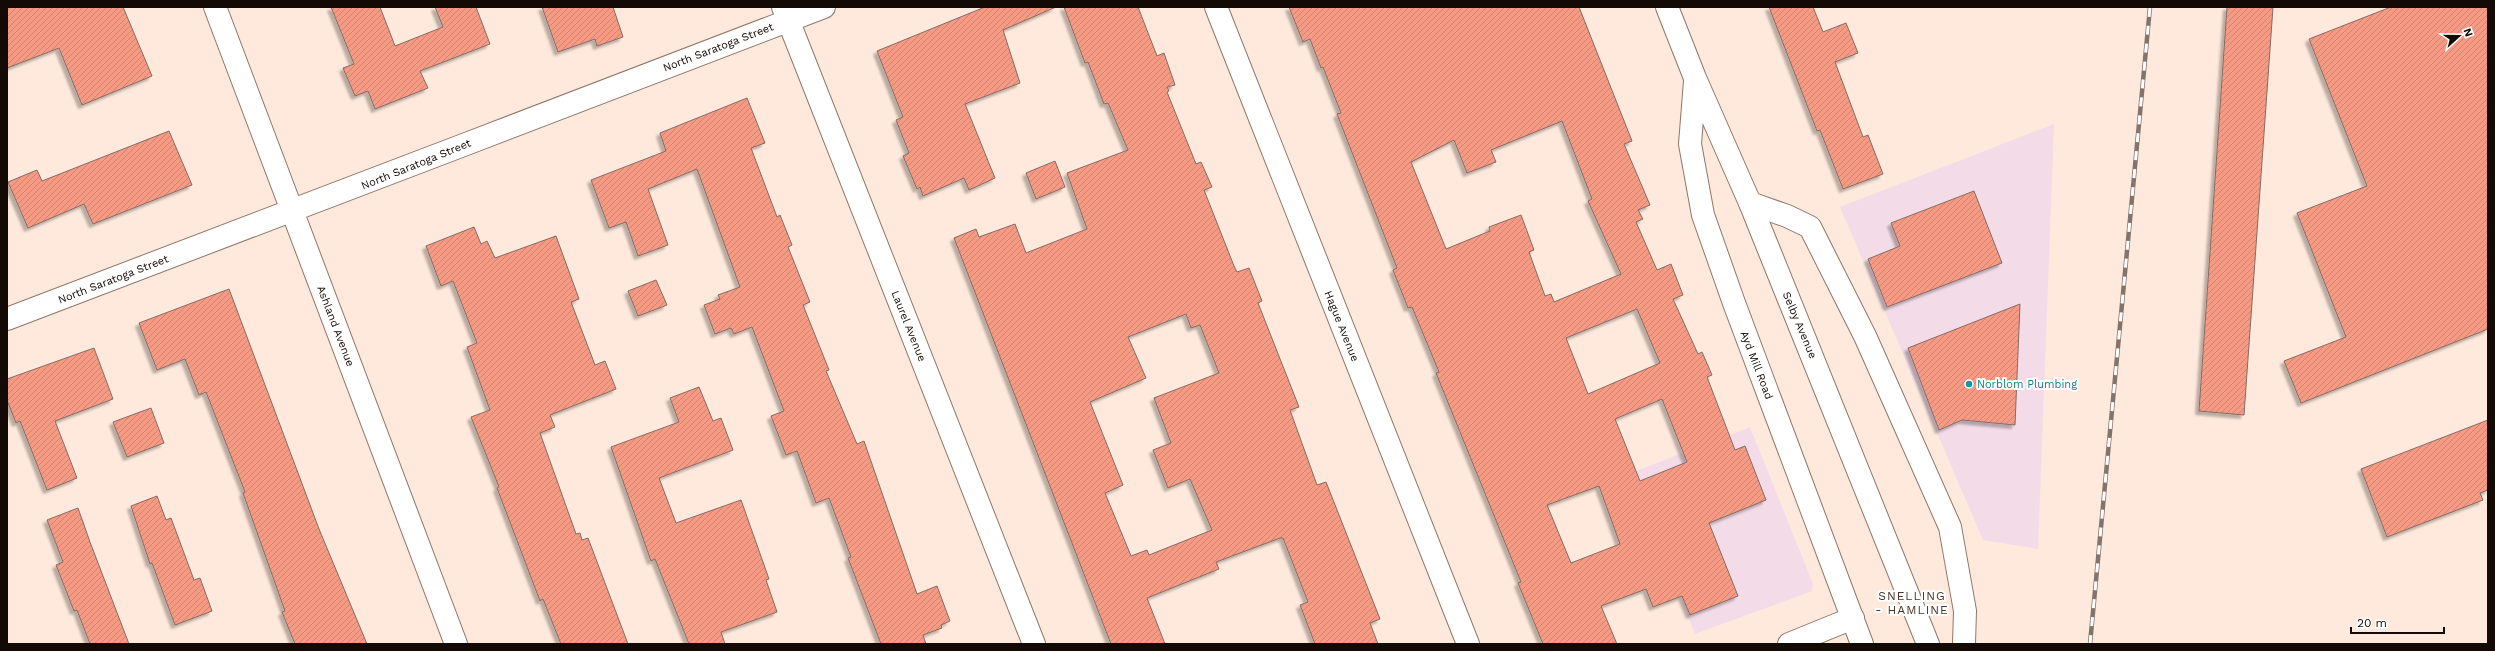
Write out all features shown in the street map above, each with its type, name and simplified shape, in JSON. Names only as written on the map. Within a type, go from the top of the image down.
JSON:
[{"type":"street","name":"Ashland Avenue","points":[[215,7],[456,644]]},
{"type":"street","name":"North Saratoga Street","points":[[7,319],[292,212],[786,14],[824,7]]},
{"type":"street","name":"Hague Avenue","points":[[1216,7],[1468,644]]},
{"type":"street","name":"Selby Avenue","points":[[1667,7],[1695,78],[1750,203],[1928,644]]},
{"type":"street","name":"Laurel Avenue","points":[[786,14],[1034,644]]},
{"type":"street","name":"Ayd Mill Road","points":[[1695,78],[1690,144],[1703,215],[1862,644]]},
{"type":"street","points":[[1750,203],[1787,216],[1810,227],[1865,336],[1950,527],[1965,611],[1964,644]]},
{"type":"street","points":[[1789,644],[1853,618]]},
{"type":"shaded area","points":[[2054,124],[2038,549],[1983,540],[1840,207]]},
{"type":"shaded area","points":[[1750,427],[1813,584],[1812,591],[1695,634],[1631,473]]},
{"type":"building","points":[[7,7],[123,7],[152,76],[82,105],[59,48],[7,68]]},
{"type":"building","points":[[331,7],[380,7],[395,46],[443,27],[435,7],[476,7],[490,44],[420,71],[428,88],[375,109],[368,91],[355,96],[343,68],[354,64]]},
{"type":"building","points":[[542,7],[613,7],[623,37],[597,46],[595,39],[558,52]]},
{"type":"building","points":[[985,7],[1056,7],[1003,30],[1020,83],[965,104],[995,178],[969,190],[964,178],[923,196],[920,187],[917,189],[903,156],[909,153],[896,120],[903,117],[877,51]]},
{"type":"building","points":[[1064,7],[1138,7],[1157,56],[1164,53],[1175,85],[1167,87],[1169,91],[1167,92],[1196,164],[1201,162],[1212,187],[1204,190],[1234,266],[1237,272],[1249,268],[1262,301],[1258,303],[1299,407],[1290,410],[1317,485],[1326,482],[1380,619],[1370,623],[1378,644],[1315,644],[1300,605],[1308,602],[1283,538],[1280,538],[1216,562],[1219,569],[1147,598],[1165,644],[1111,644],[954,238],[976,229],[979,237],[1015,224],[1026,253],[1087,229],[1067,173],[1128,150],[1108,103],[1104,104],[1088,62],[1085,63]],"holes":[[[1186,314],[1191,328],[1200,325],[1219,373],[1154,398],[1171,443],[1153,450],[1168,488],[1190,479],[1212,530],[1149,555],[1147,550],[1131,556],[1105,493],[1123,485],[1090,402],[1146,378],[1128,337]]]},
{"type":"building","points":[[1289,7],[1579,7],[1632,141],[1624,144],[1650,205],[1638,210],[1643,219],[1636,222],[1657,270],[1671,264],[1683,295],[1673,299],[1698,354],[1702,352],[1712,375],[1707,377],[1735,450],[1745,446],[1766,500],[1709,523],[1738,596],[1690,615],[1682,596],[1653,607],[1646,589],[1601,606],[1617,644],[1543,644],[1518,583],[1521,582],[1436,373],[1439,372],[1412,307],[1408,308],[1393,270],[1397,268],[1337,114],[1341,113],[1323,67],[1321,68],[1310,39],[1303,42]],"holes":[[[1562,121],[1592,199],[1588,201],[1621,274],[1554,302],[1551,294],[1545,296],[1529,252],[1534,250],[1521,215],[1489,227],[1490,231],[1446,249],[1411,162],[1454,140],[1467,173],[1496,162],[1491,150]],[[1637,309],[1660,363],[1588,394],[1566,338]],[[1662,399],[1687,462],[1640,481],[1615,419]],[[1599,486],[1620,544],[1571,563],[1547,505]]]},
{"type":"building","points":[[1769,7],[1813,7],[1823,32],[1846,23],[1858,53],[1835,62],[1863,137],[1868,135],[1883,174],[1843,189],[1820,130],[1817,131]]},
{"type":"building","points":[[2227,7],[2273,7],[2244,415],[2199,411]]},
{"type":"building","points":[[2391,7],[2488,7],[2488,329],[2301,403],[2284,361],[2346,337],[2297,213],[2367,186],[2309,39]]},
{"type":"building","points":[[747,98],[765,143],[751,148],[777,217],[780,215],[792,245],[788,247],[810,302],[803,305],[829,370],[826,371],[857,444],[864,441],[917,594],[937,586],[950,621],[941,625],[942,628],[923,635],[926,644],[881,644],[848,558],[851,557],[829,498],[816,503],[797,451],[786,455],[771,416],[784,411],[752,327],[734,334],[731,328],[715,334],[704,305],[720,299],[718,295],[740,287],[697,169],[648,189],[668,245],[638,256],[626,222],[609,228],[591,180],[666,151],[660,133]]},
{"type":"building","points":[[169,131],[192,185],[93,224],[84,204],[28,228],[8,182],[37,170],[42,181]]},
{"type":"building","points":[[1055,161],[1065,187],[1036,199],[1026,173]]},
{"type":"building","points":[[1974,191],[2002,263],[1887,307],[1868,259],[1900,246],[1891,223]]},
{"type":"building","points":[[474,227],[481,244],[487,241],[495,258],[556,236],[579,299],[571,302],[595,365],[605,361],[616,389],[550,415],[555,427],[540,433],[576,534],[580,533],[582,540],[588,538],[628,644],[561,644],[543,599],[540,601],[497,488],[499,487],[471,417],[490,410],[467,347],[477,343],[453,281],[441,286],[426,246]]},
{"type":"building","points":[[656,280],[667,305],[638,316],[628,291]]},
{"type":"building","points":[[229,289],[319,529],[367,644],[295,644],[282,612],[285,611],[243,493],[245,492],[206,392],[199,395],[185,359],[157,370],[139,323]]},
{"type":"building","name":"Norblom Plumbing","points":[[2020,304],[2015,425],[1962,420],[1939,430],[1908,348]]},
{"type":"building","points":[[94,348],[113,399],[55,421],[77,478],[47,490],[20,421],[16,423],[7,400],[7,379]]},
{"type":"building","points":[[699,387],[713,421],[721,418],[733,450],[659,478],[676,523],[741,500],[769,579],[766,580],[777,612],[721,632],[725,644],[689,644],[655,559],[651,561],[611,447],[679,422],[670,398]]},
{"type":"building","points":[[151,408],[164,443],[127,457],[113,422]]},
{"type":"building","points":[[2488,420],[2488,490],[2480,493],[2483,500],[2387,537],[2361,469]]},
{"type":"building","points":[[157,496],[166,520],[171,518],[194,580],[200,578],[212,611],[175,625],[152,563],[150,564],[131,506]]},
{"type":"building","points":[[78,508],[129,644],[90,644],[77,610],[74,611],[56,565],[63,562],[47,520]]},
{"type":"railway","points":[[2090,644],[2150,7]]},
{"type":"place","name":"Norblom Plumbing","points":[[1969,384]]},
{"type":"district","name":"SNELLING - HAMLINE","points":[[1912,603]]}]
